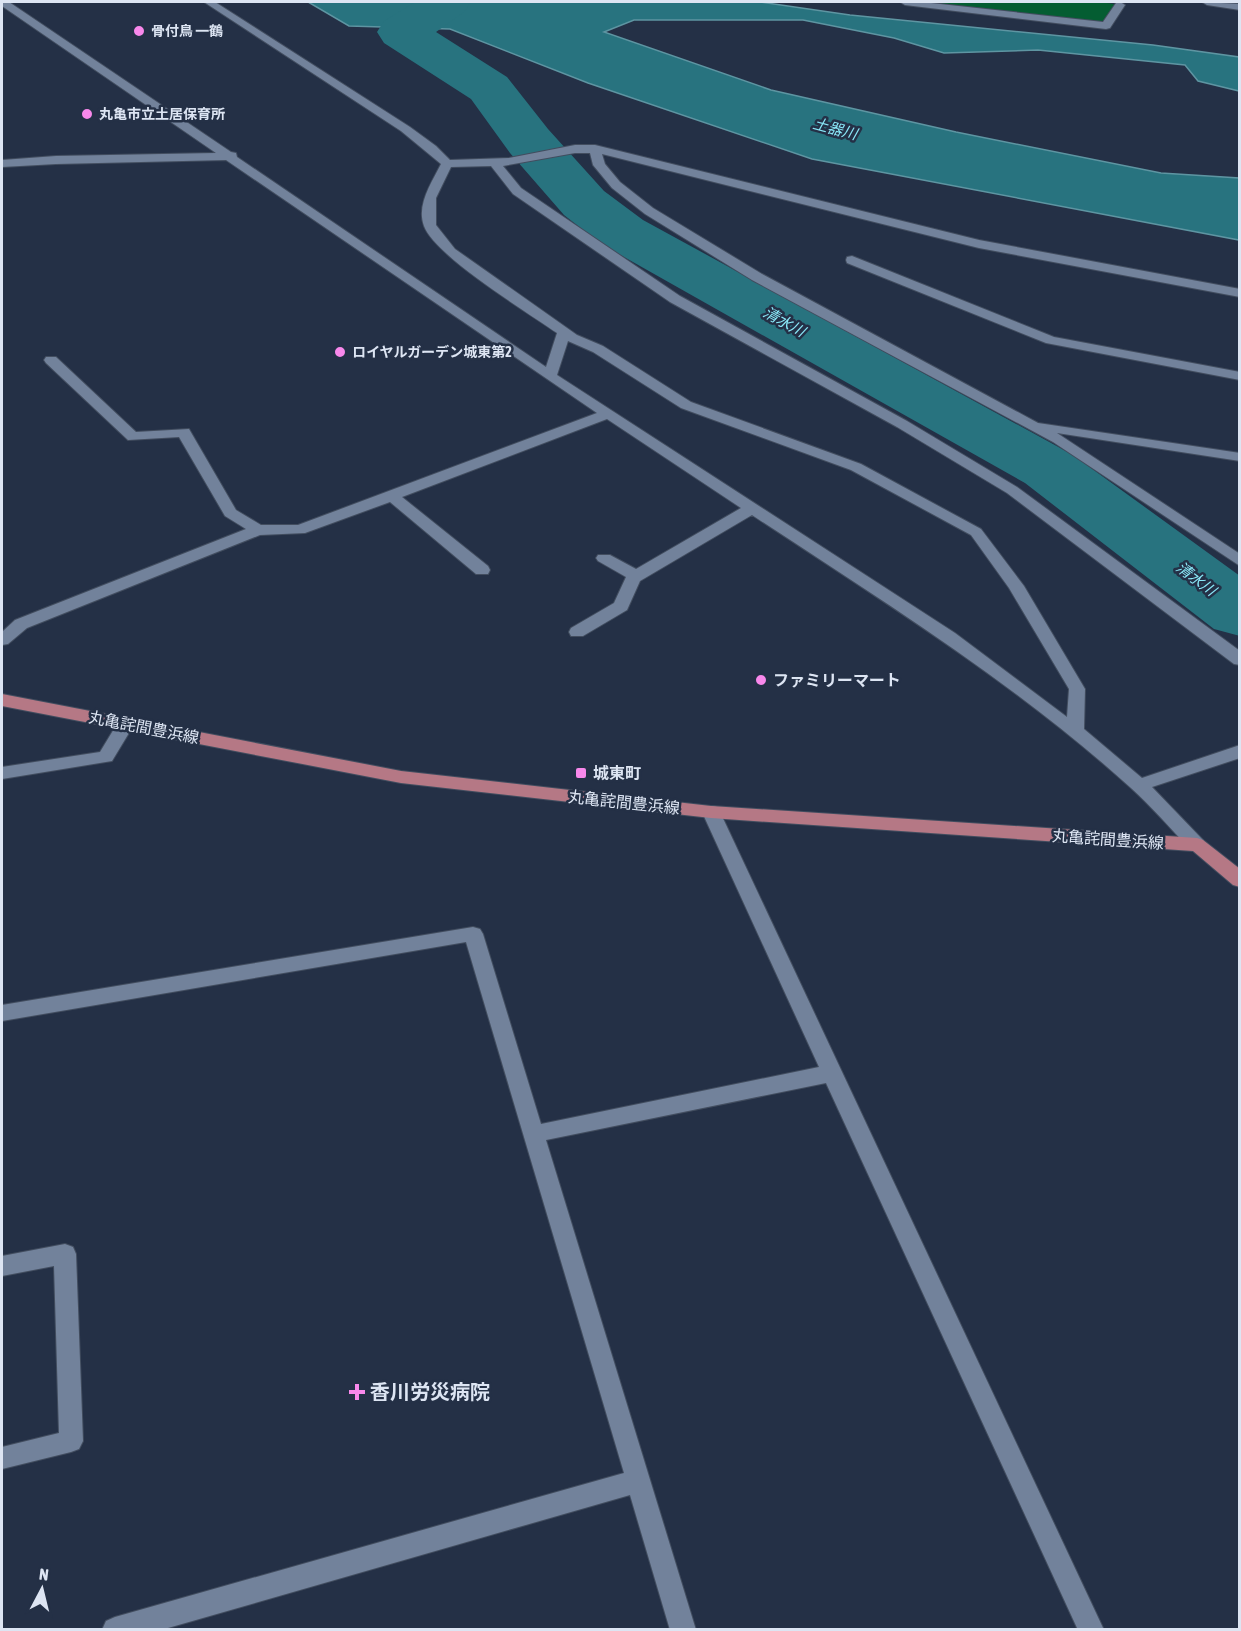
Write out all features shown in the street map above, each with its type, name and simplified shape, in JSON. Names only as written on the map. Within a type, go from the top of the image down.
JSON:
[{"type":"main road","name":"丸亀詫間豊浜線","points":[[2,700],[401,777],[711,812],[1197,844]]},
{"type":"main road","points":[[1197,844],[1239,880]]},
{"type":"street","points":[[3,2],[232,156],[550,376],[949,637],[1076,732],[1138,785],[1197,844]]},
{"type":"street","points":[[208,2],[314,68],[416,136],[447,164],[502,163],[575,149],[596,149],[979,244],[1239,293]]},
{"type":"street","points":[[905,2],[1106,26],[1120,5]]},
{"type":"street","points":[[1207,2],[1239,7]]},
{"type":"street","points":[[2,17],[18,12]]},
{"type":"street","points":[[596,149],[599,165],[616,185],[649,211],[757,277],[1058,439],[1239,561]]},
{"type":"street","points":[[2,164],[56,160],[232,156]]},
{"type":"street","points":[[502,163],[517,191],[675,299],[902,424],[1012,490],[1239,660]]},
{"type":"street","points":[[447,164],[430,198],[430,225],[450,252],[564,332],[598,349],[686,405],[856,467],[976,532],[1016,586],[1077,689],[1076,732]]},
{"type":"street","points":[[852,260],[1051,340],[1239,376]]},
{"type":"street","points":[[550,376],[564,332]]},
{"type":"street","points":[[51,360],[133,437],[184,432],[230,513],[258,530]]},
{"type":"street","points":[[2,640],[21,624],[258,530],[300,530],[608,414]]},
{"type":"street","points":[[1028,424],[1239,457]]},
{"type":"street","points":[[392,496],[482,570]]},
{"type":"street","points":[[577,632],[621,606],[636,576],[752,508]]},
{"type":"street","points":[[604,558],[636,576]]},
{"type":"street","points":[[2,773],[106,757],[126,723]]},
{"type":"street","points":[[1138,785],[1239,751]]},
{"type":"street","points":[[711,812],[1091,1629]]},
{"type":"street","points":[[2,1013],[473,934],[683,1629]]},
{"type":"street","points":[[534,1134],[833,1073]]},
{"type":"street","points":[[2,1266],[65,1254],[71,1441],[2,1458]]},
{"type":"street","points":[[115,1629],[638,1481]]},
{"type":"green space","points":[[905,2],[1101,2],[1120,5],[1106,26]]},
{"type":"water","name":"土器川","points":[[308,2],[760,2],[850,15],[1153,45],[1239,57],[1239,91],[1198,81],[1185,65],[1038,50],[944,53],[894,38],[803,20],[634,20],[604,32],[771,90],[956,132],[1161,173],[1239,178],[1239,240],[812,159],[588,83],[450,29],[349,26]]},
{"type":"waterway","name":"清水川","points":[[447,2],[402,32],[489,88],[529,141],[584,203],[622,232],[1049,469],[1240,612]]},
{"type":"place","name":"骨付鳥 一鶴","points":[[139,31]]},
{"type":"place","name":"丸亀市立土居保育所","points":[[87,114]]},
{"type":"place","name":"ロイヤルガーデン城東第2","points":[[340,352]]},
{"type":"place","name":"ファミリーマート","points":[[761,680]]},
{"type":"place","name":"城東町","points":[[581,773]]},
{"type":"place","name":"香川労災病院","points":[[357,1392]]}]
